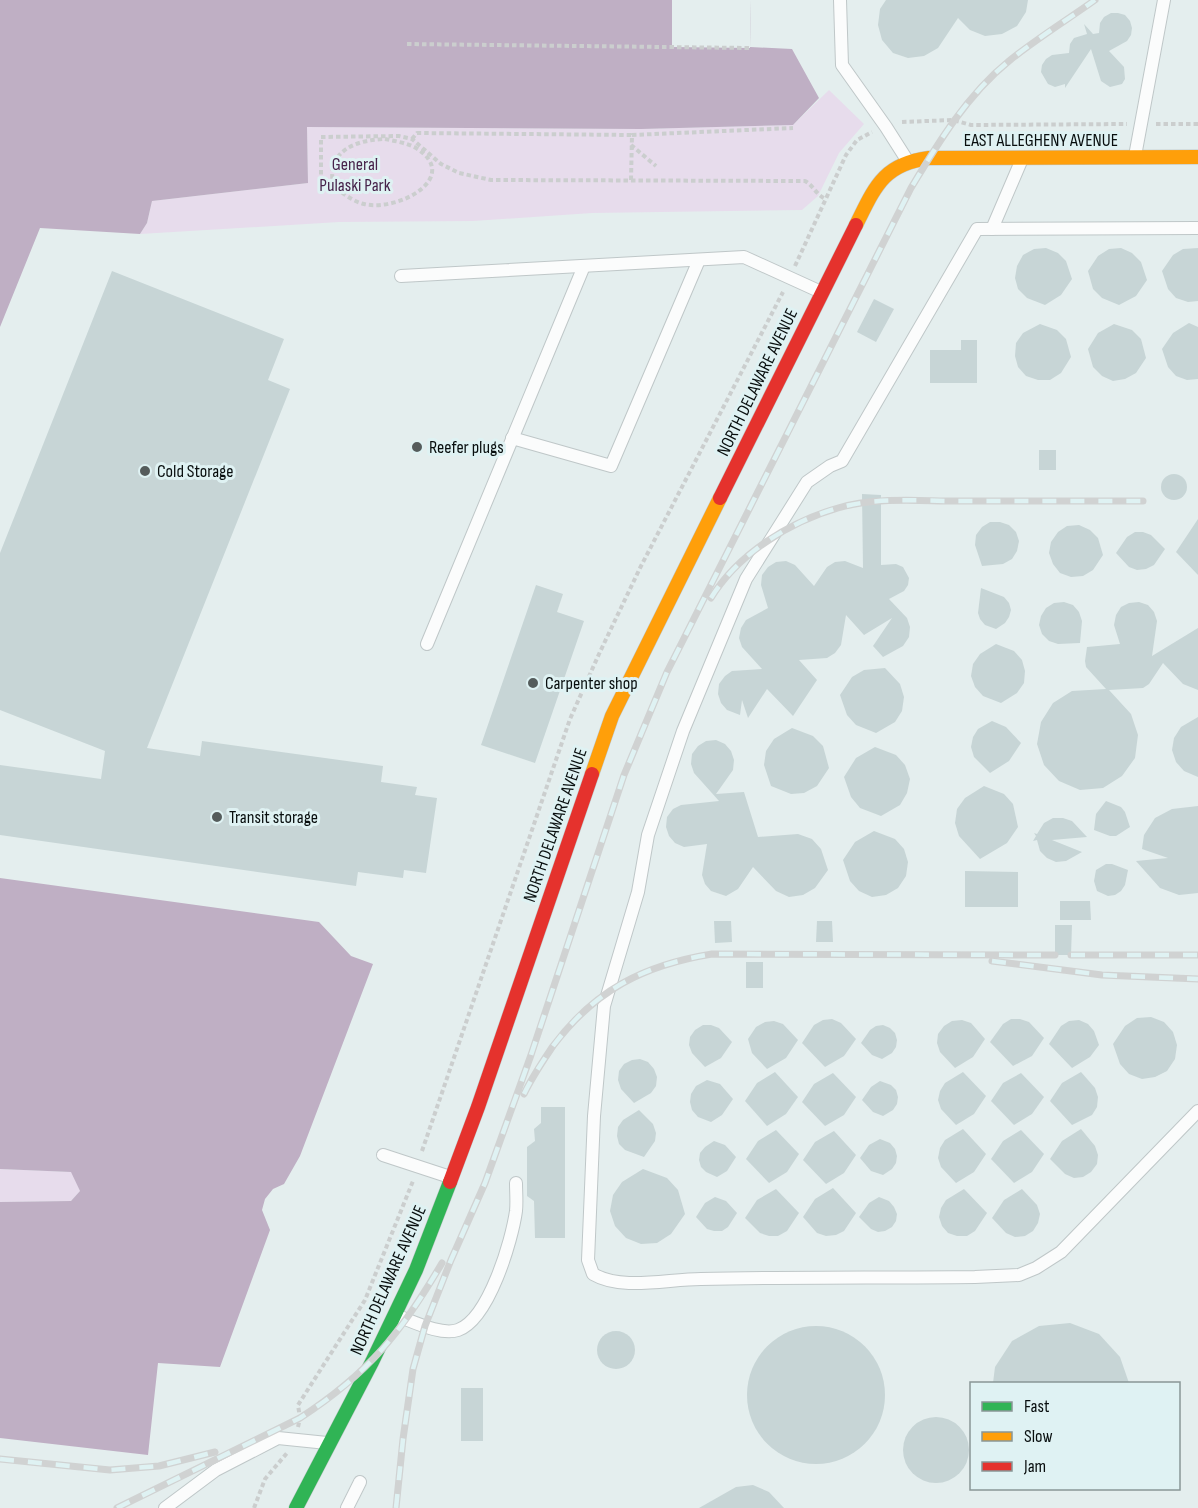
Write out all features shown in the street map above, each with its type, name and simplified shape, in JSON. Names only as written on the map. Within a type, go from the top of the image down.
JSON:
[{"type":"street","name":"EAST ALLEGHENY AVENUE","points":[[887,172],[907,160],[929,158],[1198,157]]},
{"type":"street","name":"NORTH DELAWARE AVENUE","points":[[296,1508],[396,1315],[416,1270],[478,1107],[612,716],[875,187],[887,172]]},
{"type":"lane","points":[[840,0],[842,65],[907,160]]},
{"type":"lane","points":[[1134,157],[1164,0]]},
{"type":"lane","points":[[992,229],[1022,158]]},
{"type":"lane","points":[[1198,228],[977,229],[842,460],[807,482],[746,579],[683,732],[648,835],[638,892],[604,1006],[594,1116],[588,1260],[593,1274],[602,1279],[621,1283],[698,1279],[1019,1275],[1036,1268],[1061,1252],[1198,1111]]},
{"type":"lane","points":[[401,276],[744,257],[822,292]]},
{"type":"lane","points":[[512,438],[610,466],[699,260]]},
{"type":"lane","points":[[427,644],[584,266]]},
{"type":"lane","points":[[383,1155],[451,1178]]},
{"type":"lane","points":[[396,1315],[437,1330],[458,1330],[477,1315],[493,1288],[507,1246],[516,1210],[516,1183]]},
{"type":"lane","points":[[165,1508],[216,1470],[278,1438],[328,1443]]},
{"type":"lane","points":[[347,1508],[360,1482]]},
{"type":"path","points":[[407,44],[750,48]]},
{"type":"path","points":[[900,122],[953,120],[971,125],[1114,124]]},
{"type":"path","points":[[1172,124],[1198,124]]},
{"type":"path","points":[[412,139],[417,133],[632,135],[793,128]]},
{"type":"path","points":[[809,236],[846,155],[857,140],[875,130]]},
{"type":"path","points":[[631,180],[632,135]]},
{"type":"path","points":[[321,182],[321,137],[399,136],[412,139],[441,164],[459,173],[490,180],[805,181],[812,185],[818,196],[826,199]]},
{"type":"path","points":[[385,139],[416,148],[431,164],[432,176],[414,196],[382,205],[364,204],[350,198],[333,185],[330,172],[339,155],[351,146],[367,140],[385,139]]},
{"type":"path","points":[[632,145],[656,166]]},
{"type":"path","points":[[321,172],[330,172]]},
{"type":"path","points":[[254,1508],[265,1479],[285,1457],[294,1439],[300,1418],[298,1405],[365,1299],[411,1188]]},
{"type":"green space","name":"General Pulaski Park","points":[[829,90],[864,124],[839,153],[818,196],[802,210],[592,213],[473,221],[339,222],[140,234],[147,223],[152,201],[308,183],[307,127],[641,129],[793,125]]},
{"type":"green space","points":[[0,1169],[72,1172],[80,1191],[71,1201],[0,1202]]},
{"type":"shaded area","points":[[0,0],[751,0],[750,47],[792,49],[819,98],[793,125],[641,129],[307,127],[308,183],[152,201],[147,223],[140,234],[40,228],[0,327]]},
{"type":"shaded area","points":[[0,878],[319,922],[351,956],[373,964],[300,1156],[284,1184],[273,1189],[265,1199],[262,1210],[270,1230],[220,1367],[158,1363],[148,1455],[0,1438],[0,1202],[71,1201],[80,1191],[71,1172],[0,1169]]},
{"type":"pier","points":[[672,0],[751,0],[750,48],[672,47]]},
{"type":"building","points":[[886,0],[1028,0],[1026,12],[1017,26],[1002,34],[985,36],[970,30],[958,18],[938,48],[924,56],[908,58],[893,53],[882,40],[878,25],[880,9]]},
{"type":"building","points":[[1111,13],[1125,15],[1132,28],[1127,41],[1109,51],[1124,67],[1125,79],[1122,84],[1110,87],[1101,81],[1091,49],[1065,88],[1065,84],[1055,87],[1048,84],[1041,72],[1046,59],[1052,55],[1069,53],[1070,44],[1074,38],[1087,34],[1084,24],[1093,34],[1099,33],[1100,23]]},
{"type":"building","points":[[1046,248],[1058,253],[1066,261],[1072,279],[1061,295],[1045,305],[1027,298],[1018,289],[1015,278],[1017,266],[1023,255],[1034,249]]},
{"type":"building","points":[[1121,248],[1132,253],[1141,262],[1147,280],[1136,296],[1119,305],[1102,298],[1093,289],[1088,271],[1098,256],[1109,249]]},
{"type":"building","points":[[1198,248],[1198,301],[1188,302],[1176,298],[1168,289],[1162,271],[1173,255],[1183,249]]},
{"type":"building","name":"Cold Storage","points":[[112,271],[284,339],[268,380],[290,389],[147,748],[200,756],[202,741],[383,766],[381,782],[417,787],[415,795],[437,798],[426,873],[404,870],[403,878],[358,872],[356,886],[0,835],[0,765],[101,779],[105,751],[0,710],[0,553]]},
{"type":"building","points":[[874,299],[894,309],[876,342],[857,332]]},
{"type":"building","points":[[1189,323],[1198,327],[1198,379],[1187,380],[1176,376],[1168,367],[1162,349],[1173,333]]},
{"type":"building","points":[[1040,324],[1057,330],[1066,339],[1071,357],[1061,373],[1050,380],[1038,380],[1026,376],[1018,367],[1015,356],[1016,343],[1023,333]]},
{"type":"building","points":[[1114,324],[1132,330],[1141,339],[1146,358],[1136,373],[1125,379],[1113,381],[1102,376],[1093,367],[1088,349],[1098,333]]},
{"type":"building","points":[[961,340],[977,340],[977,383],[930,383],[930,350],[961,350]]},
{"type":"building","points":[[1039,450],[1056,450],[1056,470],[1039,470]]},
{"type":"building","points":[[1174,474],[1183,478],[1187,487],[1183,496],[1174,500],[1165,496],[1161,487],[1165,478]]},
{"type":"building","points":[[862,494],[881,495],[881,565],[896,564],[903,567],[909,578],[904,591],[889,599],[907,618],[910,627],[909,637],[903,646],[883,657],[873,646],[892,618],[864,635],[846,615],[841,645],[835,653],[827,658],[799,660],[817,680],[793,716],[767,689],[748,718],[742,700],[740,715],[727,710],[718,694],[719,684],[725,676],[732,671],[762,669],[742,647],[739,638],[746,620],[768,608],[761,585],[762,575],[776,562],[786,561],[795,565],[814,586],[827,567],[835,562],[845,561],[863,568]]},
{"type":"building","points":[[1198,519],[1198,575],[1176,552]]},
{"type":"building","points":[[990,522],[1009,525],[1016,532],[1019,541],[1012,559],[1003,564],[982,566],[975,545],[976,535]]},
{"type":"building","points":[[1079,525],[1090,530],[1098,538],[1103,555],[1093,570],[1083,576],[1071,577],[1060,573],[1049,553],[1051,542],[1058,532],[1067,526]]},
{"type":"building","points":[[1135,532],[1151,535],[1165,549],[1154,565],[1146,569],[1137,570],[1129,567],[1116,553],[1127,537]]},
{"type":"building","name":"Carpenter shop","points":[[536,585],[563,594],[557,612],[584,621],[535,763],[481,745]]},
{"type":"building","points":[[981,588],[1004,597],[1009,603],[1011,610],[1009,617],[996,629],[985,625],[980,619],[978,613]]},
{"type":"building","points":[[1064,602],[1073,605],[1079,612],[1082,621],[1080,643],[1058,644],[1049,641],[1042,634],[1039,625],[1046,608],[1054,603]]},
{"type":"building","points":[[1139,602],[1148,605],[1157,621],[1152,656],[1198,628],[1198,690],[1183,684],[1163,663],[1149,684],[1143,688],[1109,690],[1131,714],[1138,735],[1135,758],[1122,776],[1103,788],[1080,790],[1059,781],[1044,765],[1037,744],[1041,722],[1053,703],[1072,691],[1106,689],[1086,667],[1087,647],[1120,644],[1114,625],[1116,615],[1121,607]]},
{"type":"building","points":[[996,644],[1014,651],[1022,660],[1025,671],[1024,683],[1017,693],[1001,703],[983,696],[975,687],[971,676],[973,664],[980,654]]},
{"type":"building","points":[[885,668],[900,684],[904,697],[902,711],[895,722],[876,733],[856,725],[847,715],[840,695],[852,677],[864,670]]},
{"type":"building","points":[[1198,717],[1198,777],[1184,771],[1176,762],[1172,750],[1174,738],[1181,727]]},
{"type":"building","points":[[992,721],[1006,727],[1021,743],[1009,761],[990,773],[974,757],[971,747],[978,729]]},
{"type":"building","points":[[792,728],[813,736],[823,746],[829,768],[817,786],[804,793],[791,794],[771,786],[764,765],[766,751],[774,739]]},
{"type":"building","points":[[716,740],[725,744],[734,760],[733,770],[716,794],[744,792],[758,837],[798,834],[812,839],[821,849],[828,870],[815,888],[803,895],[789,897],[776,891],[753,867],[738,889],[726,896],[711,891],[702,875],[707,844],[684,847],[675,843],[669,836],[666,827],[667,817],[673,809],[681,805],[719,801],[694,773],[691,764],[692,754],[698,746],[706,741]]},
{"type":"building","points":[[875,747],[896,755],[905,765],[910,779],[907,793],[900,805],[881,816],[860,808],[851,797],[844,777],[856,758]]},
{"type":"building","points":[[984,786],[1004,794],[1013,804],[1018,827],[1007,843],[980,859],[959,836],[955,823],[957,809],[965,798]]},
{"type":"building","points":[[1106,801],[1121,807],[1130,827],[1116,836],[1094,830],[1096,814]]},
{"type":"building","points":[[1198,806],[1198,893],[1179,895],[1160,888],[1136,861],[1168,858],[1142,849],[1144,835],[1155,818],[1172,809]]},
{"type":"building","points":[[1053,818],[1072,821],[1087,837],[1052,840],[1082,852],[1066,861],[1056,862],[1047,858],[1040,851],[1037,840],[1033,841],[1036,836],[1034,833],[1037,834],[1044,823]]},
{"type":"building","points":[[874,831],[895,839],[904,849],[908,862],[906,876],[898,888],[886,895],[872,897],[859,891],[850,881],[843,860],[855,842]]},
{"type":"building","points":[[1106,864],[1128,870],[1125,885],[1115,895],[1108,896],[1097,891],[1094,881],[1096,870]]},
{"type":"building","points":[[965,871],[1018,872],[1018,907],[965,907]]},
{"type":"building","points":[[1060,901],[1090,901],[1091,920],[1060,920]]},
{"type":"building","points":[[714,921],[731,921],[732,942],[715,943]]},
{"type":"building","points":[[817,921],[832,921],[833,942],[816,942]]},
{"type":"building","points":[[1055,925],[1072,925],[1071,955],[1055,955]]},
{"type":"building","points":[[746,962],[763,962],[763,988],[746,988]]},
{"type":"building","points":[[1151,1017],[1164,1022],[1173,1032],[1177,1045],[1175,1059],[1167,1071],[1155,1077],[1142,1079],[1129,1074],[1120,1064],[1113,1044],[1125,1026],[1137,1018]]},
{"type":"building","points":[[832,1019],[841,1023],[856,1039],[844,1056],[825,1067],[802,1043],[814,1025],[823,1020]]},
{"type":"building","points":[[1011,1019],[1029,1022],[1044,1038],[1032,1056],[1013,1066],[990,1042],[1003,1024]]},
{"type":"building","points":[[962,1020],[971,1023],[985,1039],[973,1057],[955,1068],[940,1052],[937,1043],[938,1034],[952,1021]]},
{"type":"building","points":[[1079,1020],[1088,1024],[1094,1031],[1099,1045],[1090,1057],[1072,1068],[1049,1044],[1061,1026],[1069,1021]]},
{"type":"building","points":[[774,1021],[783,1024],[798,1040],[786,1058],[767,1069],[752,1053],[748,1039],[756,1027],[765,1022]]},
{"type":"building","points":[[703,1025],[719,1028],[732,1042],[721,1058],[705,1067],[692,1053],[689,1045],[690,1037]]},
{"type":"building","points":[[883,1025],[895,1033],[897,1040],[892,1053],[882,1059],[872,1055],[861,1043],[870,1030]]},
{"type":"building","points":[[640,1059],[648,1062],[654,1069],[657,1077],[656,1086],[651,1093],[634,1103],[621,1089],[618,1080],[619,1071],[624,1064]]},
{"type":"building","points":[[775,1072],[798,1097],[786,1114],[767,1126],[745,1101],[757,1083]]},
{"type":"building","points":[[963,1072],[986,1096],[974,1114],[956,1125],[941,1109],[938,1100],[945,1083]]},
{"type":"building","points":[[1081,1072],[1095,1088],[1098,1097],[1097,1107],[1092,1115],[1072,1125],[1050,1101],[1062,1083]]},
{"type":"building","points":[[833,1073],[856,1097],[844,1115],[825,1126],[802,1102],[814,1084]]},
{"type":"building","points":[[1021,1073],[1044,1097],[1032,1114],[1014,1125],[991,1101],[1003,1083]]},
{"type":"building","points":[[707,1080],[720,1084],[733,1099],[722,1115],[711,1122],[698,1117],[692,1110],[690,1102],[691,1094],[696,1086]]},
{"type":"building","points":[[880,1081],[891,1085],[898,1097],[893,1110],[883,1116],[873,1112],[862,1100],[871,1087]]},
{"type":"building","points":[[541,1107],[565,1107],[565,1238],[535,1238],[534,1201],[527,1196],[527,1147],[535,1141],[534,1129],[541,1123]]},
{"type":"building","points":[[639,1110],[653,1124],[656,1133],[655,1141],[644,1157],[625,1150],[619,1144],[617,1136],[618,1127],[623,1120]]},
{"type":"building","points":[[963,1129],[986,1154],[974,1172],[956,1183],[941,1167],[938,1158],[945,1140]]},
{"type":"building","points":[[1081,1129],[1095,1146],[1098,1155],[1097,1164],[1083,1177],[1074,1178],[1065,1174],[1050,1159],[1062,1141]]},
{"type":"building","points":[[776,1130],[799,1154],[787,1172],[769,1183],[746,1159],[758,1141]]},
{"type":"building","points":[[1021,1130],[1044,1154],[1032,1172],[1014,1183],[991,1159],[1003,1141]]},
{"type":"building","points":[[834,1131],[856,1155],[844,1173],[826,1184],[803,1160],[815,1142]]},
{"type":"building","points":[[880,1139],[890,1143],[897,1156],[892,1169],[883,1175],[871,1171],[860,1158],[869,1145]]},
{"type":"building","points":[[714,1141],[725,1145],[736,1157],[727,1171],[717,1177],[706,1172],[699,1160],[700,1153]]},
{"type":"building","points":[[643,1169],[667,1178],[678,1190],[685,1214],[671,1234],[657,1243],[641,1244],[626,1238],[615,1226],[610,1211],[613,1195],[622,1182]]},
{"type":"building","points":[[833,1188],[856,1213],[844,1231],[826,1236],[817,1233],[803,1217],[815,1199]]},
{"type":"building","points":[[776,1189],[799,1213],[787,1231],[778,1236],[769,1236],[760,1233],[745,1218],[757,1200]]},
{"type":"building","points":[[964,1189],[987,1213],[975,1231],[967,1236],[957,1236],[948,1233],[939,1217],[946,1200]]},
{"type":"building","points":[[1022,1189],[1037,1205],[1040,1214],[1033,1231],[1025,1236],[1015,1237],[1006,1233],[992,1218],[1004,1200]]},
{"type":"building","points":[[715,1197],[726,1201],[737,1213],[728,1227],[722,1231],[707,1229],[696,1217],[705,1203]]},
{"type":"building","points":[[879,1197],[889,1201],[897,1214],[892,1227],[878,1232],[871,1229],[859,1217],[869,1203]]},
{"type":"building","points":[[1070,1323],[1099,1334],[1120,1357],[1129,1382],[993,1382],[995,1367],[1012,1341],[1039,1326]]},
{"type":"building","points":[[816,1326],[843,1331],[865,1346],[880,1368],[885,1395],[880,1422],[865,1444],[843,1459],[816,1464],[789,1459],[767,1444],[752,1422],[747,1395],[752,1368],[767,1346],[789,1331]]},
{"type":"building","points":[[616,1331],[629,1337],[635,1350],[629,1363],[616,1369],[603,1363],[597,1350],[603,1337]]},
{"type":"building","points":[[461,1388],[483,1388],[483,1441],[461,1441]]},
{"type":"building","points":[[936,1417],[948,1420],[959,1427],[966,1438],[969,1450],[966,1462],[959,1473],[948,1480],[936,1483],[924,1480],[913,1473],[906,1462],[903,1450],[906,1438],[913,1427],[924,1420]]},
{"type":"building","points":[[753,1485],[769,1492],[784,1508],[699,1508],[736,1487]]},
{"type":"railway","points":[[396,1508],[413,1369],[425,1326],[485,1183],[531,1055],[624,775],[667,672],[911,188],[932,154],[954,120],[994,74],[1030,45],[1095,0]]},
{"type":"railway","points":[[711,598],[735,567],[766,542],[801,522],[838,508],[867,502],[897,500],[1143,501]]},
{"type":"railway","points":[[524,1094],[553,1046],[586,1010],[623,983],[664,965],[712,954],[1055,955]]},
{"type":"railway","points":[[1071,955],[1198,955]]},
{"type":"railway","points":[[992,961],[1102,975],[1198,979]]},
{"type":"railway","points":[[117,1508],[300,1418],[346,1385],[382,1350],[397,1331],[442,1263]]},
{"type":"railway","points":[[0,1459],[110,1470],[159,1466],[215,1452]]},
{"type":"traffic: fast","points":[[296,1508],[372,1362],[416,1270],[450,1182]]},
{"type":"traffic: slow","points":[[856,225],[882,180],[891,172],[913,161],[929,158],[1198,157]]},
{"type":"traffic: slow","points":[[592,774],[612,716],[720,498]]},
{"type":"traffic: jam","points":[[720,498],[856,225]]},
{"type":"traffic: jam","points":[[450,1182],[592,774]]},
{"type":"place","name":"Reefer plugs","points":[[417,447]]},
{"type":"place","name":"Cold Storage","points":[[145,471]]},
{"type":"place","name":"Carpenter shop","points":[[533,683]]},
{"type":"place","name":"Transit storage","points":[[217,817]]}]
